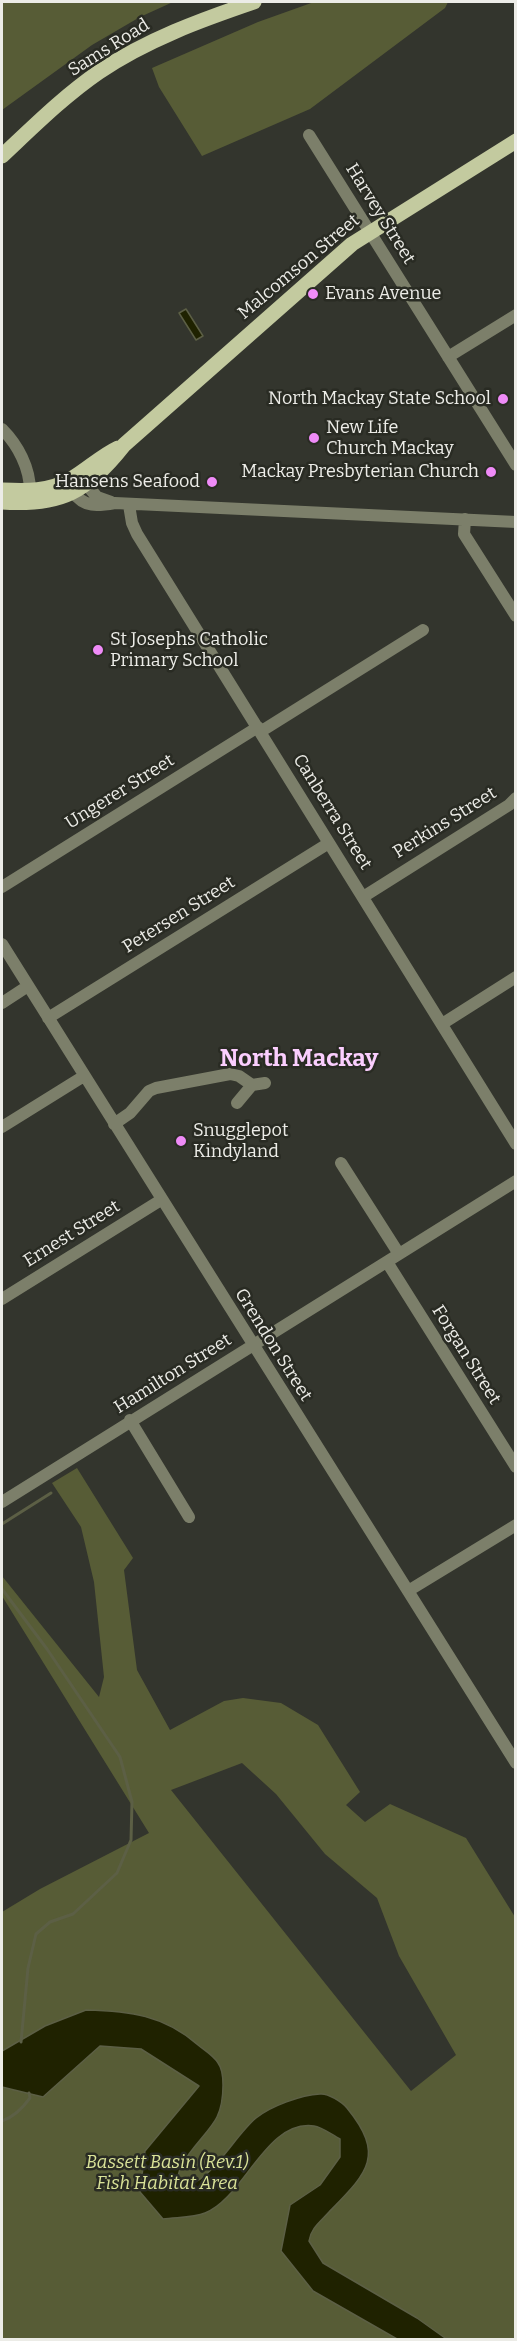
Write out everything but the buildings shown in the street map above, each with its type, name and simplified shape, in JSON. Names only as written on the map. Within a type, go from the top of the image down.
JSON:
[{"type":"main road","name":"Sams Road","points":[[2,156],[48,113],[100,72],[165,35],[254,2]]},
{"type":"main road","name":"Malcomson Street","points":[[78,483],[107,465],[124,445],[352,244],[369,231],[516,141]]},
{"type":"main road","points":[[2,502],[78,483]]},
{"type":"main road","points":[[2,490],[45,492],[78,483]]},
{"type":"street","name":"Harvey Street","points":[[309,135],[516,465]]},
{"type":"street","points":[[448,357],[516,315]]},
{"type":"street","points":[[2,429],[29,473],[45,492]]},
{"type":"street","points":[[78,483],[97,497],[116,503],[516,522]]},
{"type":"street","name":"Canberra Street","points":[[129,504],[135,530],[514,1140]]},
{"type":"street","points":[[465,519],[464,534],[516,616]]},
{"type":"street","name":"Ungerer Street","points":[[2,886],[423,630]]},
{"type":"street","name":"Perkins Street","points":[[363,897],[509,805],[516,798]]},
{"type":"street","name":"Petersen Street","points":[[48,1018],[329,843]]},
{"type":"street","name":"Grendon Street","points":[[2,944],[252,1346],[516,1763]]},
{"type":"street","points":[[442,1024],[516,976]]},
{"type":"street","points":[[2,1003],[28,986]]},
{"type":"street","points":[[114,1124],[130,1113],[149,1091],[156,1088],[230,1074],[239,1076],[252,1085]]},
{"type":"street","points":[[2,1127],[84,1076]]},
{"type":"street","points":[[237,1103],[252,1085],[265,1083]]},
{"type":"street","points":[[341,1162],[399,1254]]},
{"type":"street","name":"Hamilton Street","points":[[2,1502],[516,1181]]},
{"type":"street","name":"Ernest Street","points":[[2,1299],[161,1200]]},
{"type":"street","name":"Forgan Street","points":[[387,1262],[516,1467]]},
{"type":"street","points":[[130,1420],[189,1518]]},
{"type":"street","points":[[408,1591],[516,1525]]},
{"type":"green space","points":[[2,2],[173,2],[140,17],[92,45],[2,110]]},
{"type":"green space","points":[[314,2],[448,2],[445,8],[310,109],[202,156],[159,87],[152,68],[258,22]]},
{"type":"green space","name":"Bassett Basin (Rev.1) Fish Habitat Area","points":[[77,1468],[133,1558],[124,1570],[137,1670],[170,1730],[224,1701],[243,1698],[281,1703],[318,1725],[360,1792],[346,1805],[365,1822],[390,1804],[466,1838],[515,1917],[515,2339],[2,2339],[2,1912],[40,1889],[149,1833],[2,1596],[2,1576],[99,1697],[104,1677],[94,1582],[81,1527],[52,1483]],"holes":[[[242,1763],[276,1794],[325,1854],[377,1898],[399,1956],[456,2055],[411,2091],[171,1790]]]},
{"type":"shaded area","points":[[186,309],[203,336],[196,340],[179,313]]},
{"type":"shaded area","points":[[86,2010],[131,2014],[159,2021],[185,2035],[219,2065],[223,2085],[220,2109],[212,2125],[180,2169],[179,2187],[190,2185],[211,2170],[247,2126],[278,2105],[323,2094],[331,2096],[345,2106],[366,2139],[367,2163],[362,2175],[319,2222],[309,2241],[323,2263],[417,2318],[445,2338],[458,2339],[397,2339],[313,2291],[281,2251],[290,2205],[320,2185],[340,2157],[340,2139],[324,2129],[314,2126],[297,2127],[282,2135],[269,2146],[232,2192],[219,2205],[205,2213],[190,2217],[163,2219],[140,2192],[145,2151],[199,2086],[141,2049],[100,2046],[43,2097],[2,2087],[2,2051],[45,2026]]},
{"type":"waterway","points":[[2,1524],[51,1493]]},
{"type":"waterway","points":[[2,1589],[47,1649],[120,1757],[132,1802],[131,1840],[117,1873],[73,1914],[50,1922],[36,1934],[28,1968],[21,2042]]},
{"type":"waterway","points":[[2,2121],[21,2109],[30,2098],[29,2093]]},
{"type":"place","name":"Evans Avenue","points":[[313,294]]},
{"type":"place","name":"North Mackay State School","points":[[503,399]]},
{"type":"place","name":"New Life Church Mackay","points":[[314,438]]},
{"type":"place","name":"Mackay Presbyterian Church","points":[[491,472]]},
{"type":"place","name":"Hansens Seafood","points":[[212,482]]},
{"type":"place","name":"St Josephs Catholic Primary School","points":[[98,650]]},
{"type":"place","name":"Snugglepot Kindyland","points":[[181,1141]]},
{"type":"district","name":"North Mackay","points":[[299,1059]]}]
